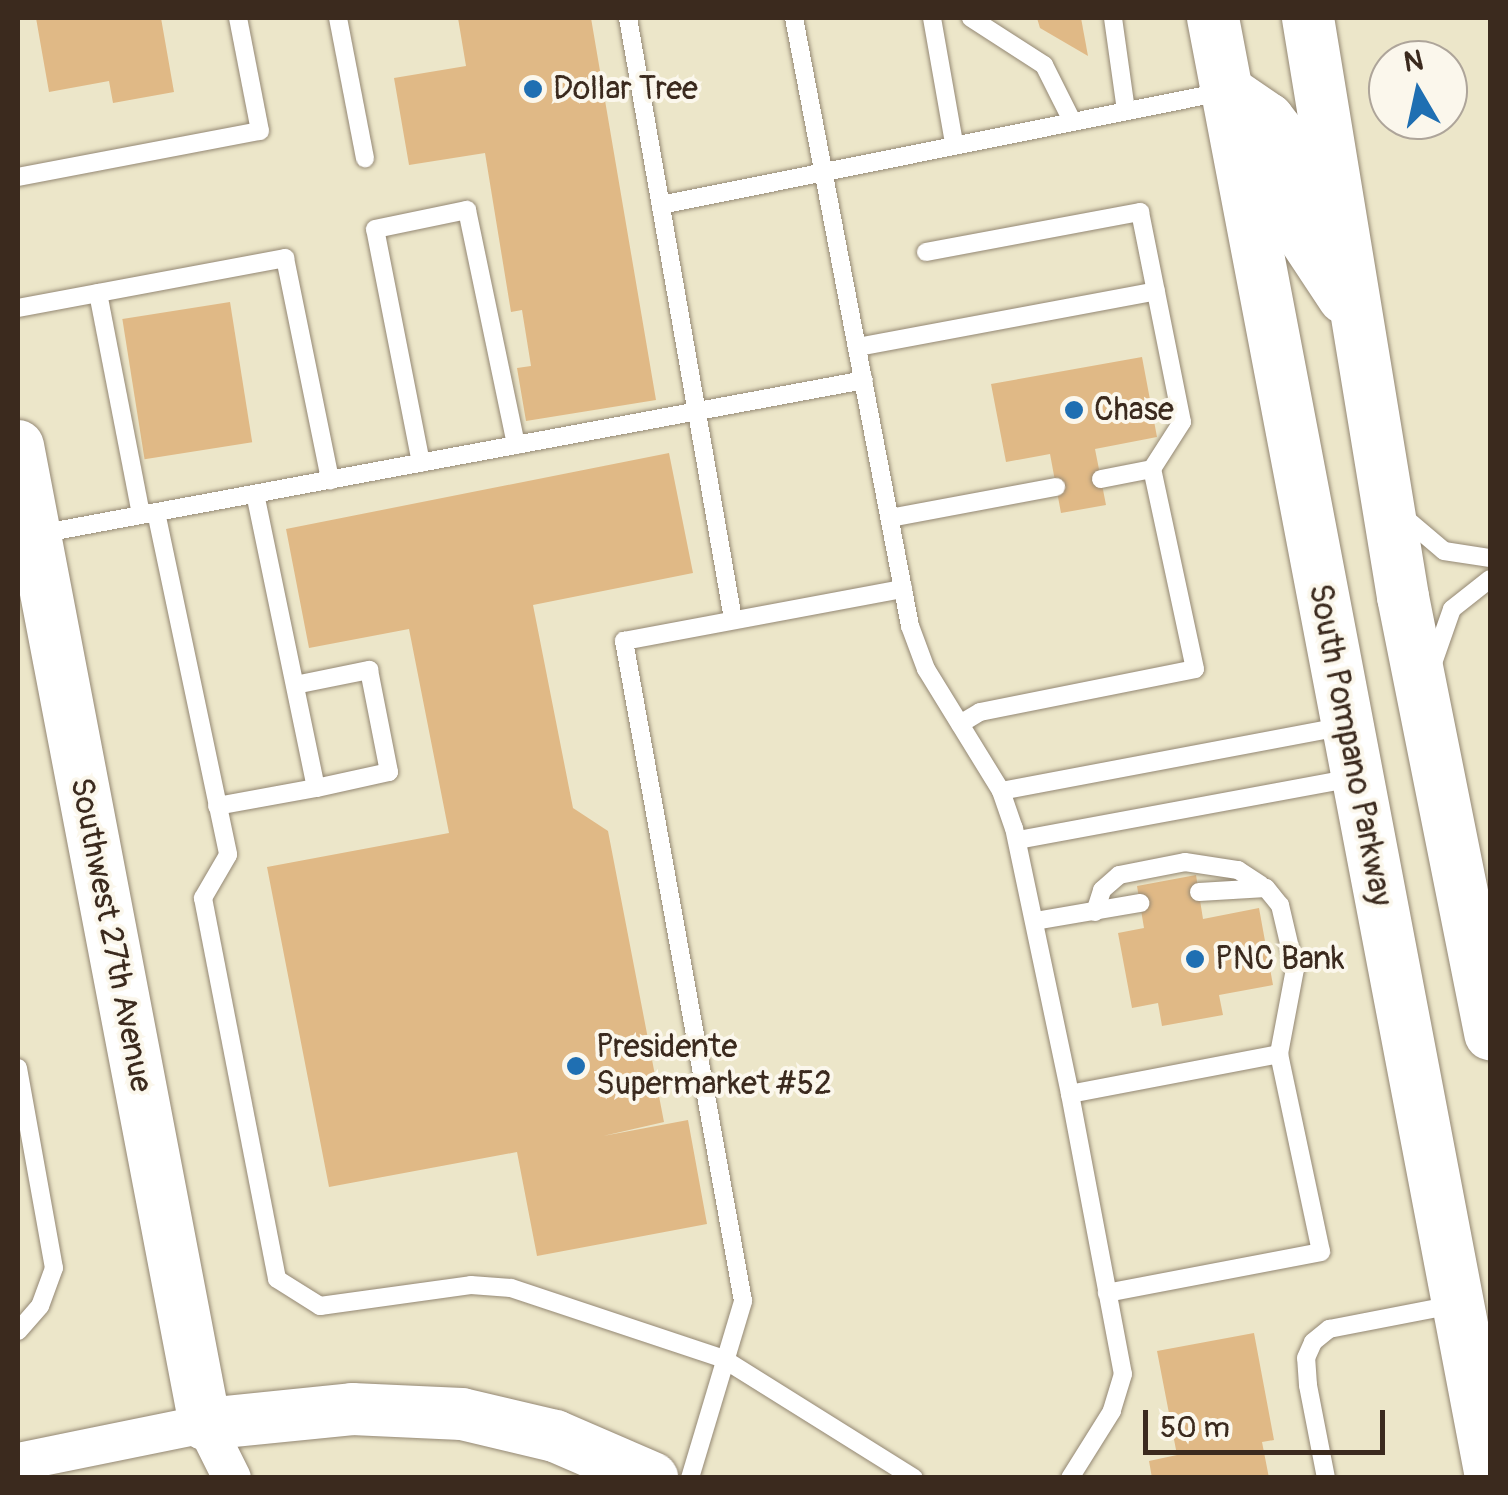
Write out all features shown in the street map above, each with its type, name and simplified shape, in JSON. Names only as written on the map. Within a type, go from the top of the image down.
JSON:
[{"type":"main road","name":"South Pompano Parkway","points":[[1213,18],[1490,1472]]},
{"type":"main road","points":[[1308,18],[1385,494],[1490,1034]]},
{"type":"main road","points":[[1227,90],[1268,119],[1288,146],[1303,236],[1354,312]]},
{"type":"main road","name":"Southwest 27th Avenue","points":[[18,446],[26,536],[204,1424]]},
{"type":"main road","points":[[204,1424],[352,1408],[462,1414],[555,1436],[652,1478]]},
{"type":"street","points":[[18,1462],[204,1424]]},
{"type":"street","name":"Southwest 27th Avenue","points":[[198,1478],[204,1424]]},
{"type":"street","name":"Southwest 27th Avenue","points":[[204,1424],[232,1478]]},
{"type":"lane","points":[[18,177],[260,131],[238,18]]},
{"type":"lane","points":[[338,18],[366,158]]},
{"type":"lane","points":[[628,18],[733,619]]},
{"type":"lane","points":[[794,18],[903,589],[926,669],[1001,790],[1018,840],[1123,1374],[1112,1412],[1070,1478]]},
{"type":"lane","points":[[932,18],[954,143]]},
{"type":"lane","points":[[971,18],[1044,65],[1072,121]]},
{"type":"lane","points":[[1113,18],[1126,110]]},
{"type":"lane","points":[[661,206],[1227,90]]},
{"type":"lane","points":[[421,463],[375,230],[467,210],[516,446]]},
{"type":"lane","points":[[926,252],[1140,212],[1182,422],[1152,470],[1196,669],[980,712],[960,724]]},
{"type":"lane","points":[[18,308],[286,258],[330,480]]},
{"type":"lane","points":[[858,347],[1156,291]]},
{"type":"lane","points":[[98,293],[228,855],[204,898],[277,1279],[320,1306],[471,1284],[510,1288],[722,1358],[914,1478]]},
{"type":"lane","points":[[26,536],[864,380]]},
{"type":"lane","points":[[1101,479],[1152,470]]},
{"type":"lane","points":[[890,518],[1056,488]]},
{"type":"lane","points":[[256,494],[316,788]]},
{"type":"lane","points":[[1385,494],[1416,532],[1444,551],[1490,558]]},
{"type":"lane","points":[[1424,690],[1452,609],[1490,579]]},
{"type":"lane","points":[[690,1478],[722,1358],[743,1302],[624,641],[903,589]]},
{"type":"lane","points":[[217,806],[390,772],[370,670],[295,685]]},
{"type":"lane","points":[[1001,790],[1346,726]]},
{"type":"lane","points":[[1018,840],[1357,777]]},
{"type":"lane","points":[[1095,912],[1102,890],[1119,875],[1185,862],[1238,870],[1266,888],[1280,905],[1294,969],[1280,1054],[1321,1252],[1107,1293]]},
{"type":"lane","points":[[1199,892],[1266,888]]},
{"type":"lane","points":[[1035,922],[1140,903]]},
{"type":"lane","points":[[1070,1094],[1280,1054]]},
{"type":"lane","points":[[18,1068],[54,1268],[40,1306],[18,1332]]},
{"type":"lane","points":[[1326,1478],[1308,1385],[1306,1358],[1313,1342],[1329,1328],[1458,1304]]},
{"type":"building","points":[[36,18],[161,18],[174,92],[113,103],[109,81],[49,92]]},
{"type":"building","points":[[458,18],[591,18],[656,400],[526,421],[517,368],[531,366],[522,310],[511,312],[485,153],[409,165],[394,78],[466,66]]},
{"type":"building","points":[[1037,18],[1081,18],[1088,56],[1040,28]]},
{"type":"building","points":[[230,302],[252,442],[145,459],[122,319]]},
{"type":"building","name":"Chase","points":[[1142,357],[1157,437],[1095,449],[1106,505],[1061,513],[1050,454],[1006,462],[991,384]]},
{"type":"building","points":[[669,453],[693,573],[533,605],[573,808],[608,831],[664,1122],[603,1136],[688,1120],[707,1224],[537,1256],[517,1152],[329,1187],[267,867],[449,833],[409,629],[309,648],[286,529]]},
{"type":"building","name":"PNC Bank","points":[[1196,875],[1203,919],[1259,908],[1273,985],[1219,995],[1223,1015],[1162,1026],[1158,1003],[1132,1008],[1118,933],[1144,928],[1137,886]]},
{"type":"building","points":[[1254,1333],[1274,1440],[1262,1442],[1269,1478],[1152,1478],[1149,1461],[1177,1455],[1157,1351]]},
{"type":"place","name":"Dollar Tree","points":[[533,89]]},
{"type":"place","name":"Chase","points":[[1074,410]]},
{"type":"place","name":"PNC Bank","points":[[1195,959]]},
{"type":"place","name":"Presidente Supermarket #52","points":[[576,1066]]}]
